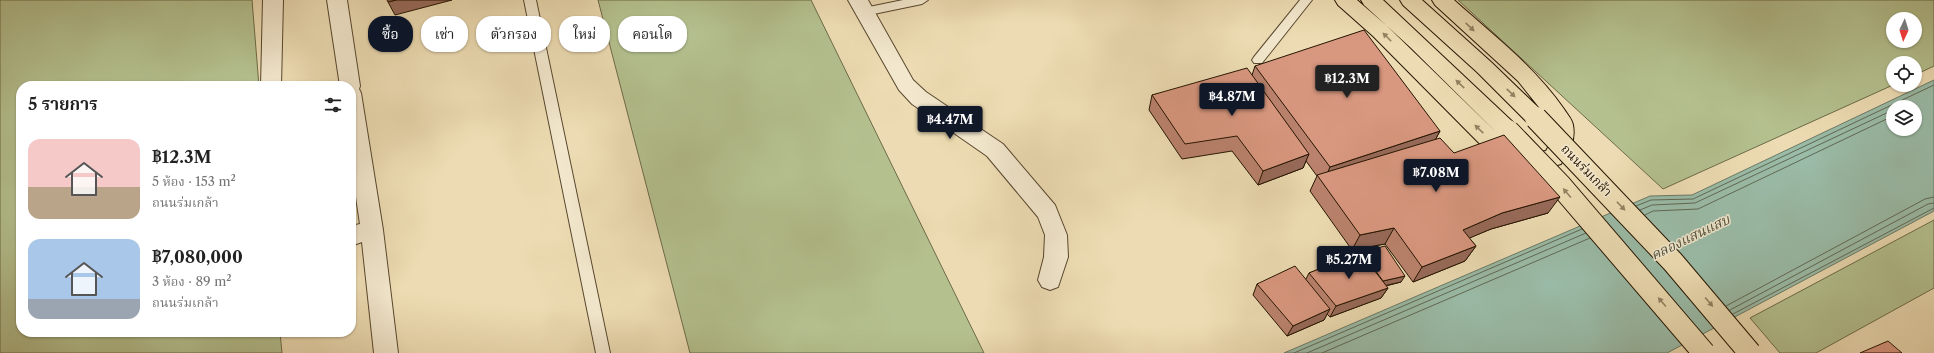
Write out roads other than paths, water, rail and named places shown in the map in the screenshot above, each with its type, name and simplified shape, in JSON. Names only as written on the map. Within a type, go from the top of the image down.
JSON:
[{"type":"main road","points":[[1345,0],[1380,31],[1491,141],[1517,158],[1535,162],[1553,158],[1563,142],[1562,124],[1546,100],[1525,76],[1442,0]]},
{"type":"main road","points":[[1371,0],[1417,42],[1508,131],[1560,185],[1704,353]]},
{"type":"main road","name":"ถนนร่มเกล้า","points":[[1410,0],[1484,67],[1536,118],[1660,247],[1708,300],[1750,353]]},
{"type":"street","points":[[271,81],[273,0]]},
{"type":"street","points":[[337,0],[349,81]]},
{"type":"street","points":[[861,6],[906,85],[919,98],[995,150],[1047,212],[1056,235],[1056,257],[1050,280]]},
{"type":"street","points":[[356,163],[361,233],[386,353]]},
{"type":"lane","points":[[530,0],[603,353]]},
{"type":"lane","points":[[861,6],[922,0]]},
{"type":"lane","points":[[1258,60],[1306,0]]},
{"type":"water","name":"คลองแสนแสบ","points":[[1934,80],[1934,211],[1667,353],[1284,353],[1650,196],[1692,195],[1886,103],[1886,136],[1922,136],[1922,100],[1892,100],[1909,92],[1922,92],[1922,86]]}]
